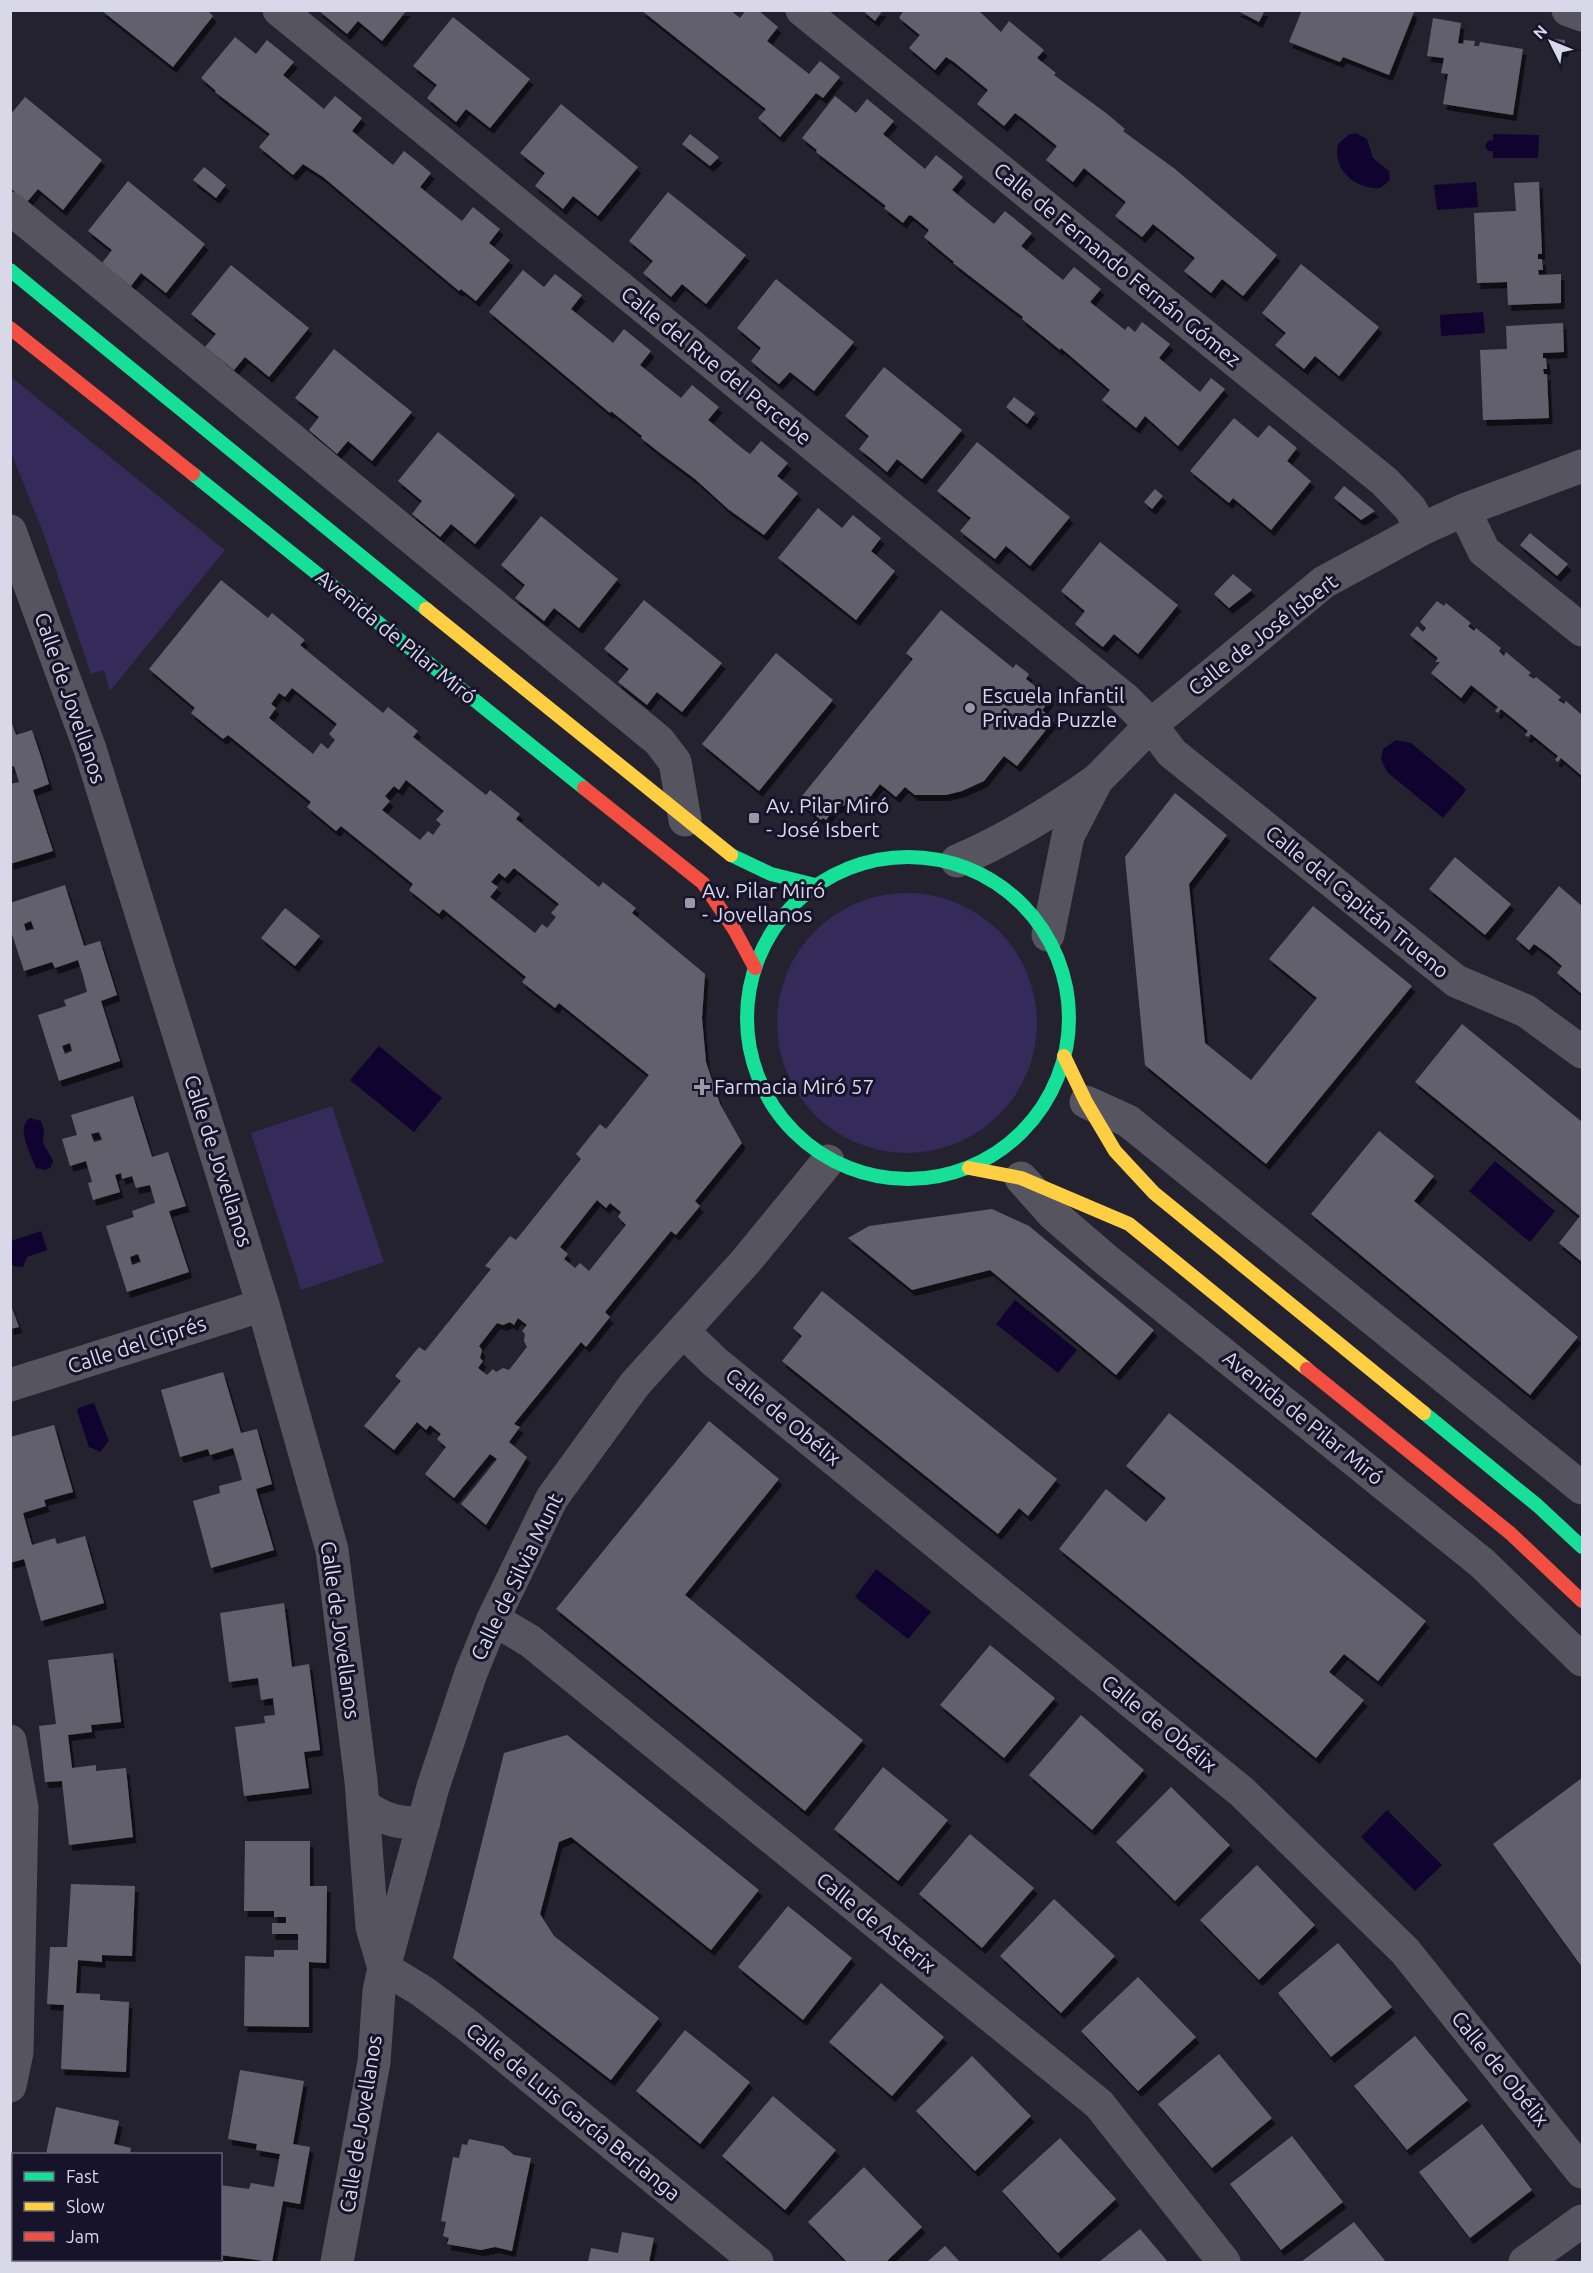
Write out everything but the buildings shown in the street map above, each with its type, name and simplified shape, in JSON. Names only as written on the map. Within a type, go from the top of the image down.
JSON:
[{"type":"street","name":"Calle del Rue del Percebe","points":[[279,10],[1096,676],[1151,725]]},
{"type":"street","name":"Calle de Fernando Fernán Gómez","points":[[802,10],[1384,481],[1410,508],[1422,529]]},
{"type":"street","points":[[1568,10],[1582,15]]},
{"type":"street","points":[[10,208],[659,741],[675,762],[685,820]]},
{"type":"street","name":"Avenida de Pilar Miró","points":[[10,270],[685,820],[735,858],[771,874],[815,885]]},
{"type":"street","name":"Avenida de Pilar Miró","points":[[10,328],[703,883],[734,928],[755,968]]},
{"type":"street","name":"Calle de José Isbert","points":[[957,861],[999,843],[1045,817],[1097,780],[1151,725],[1324,582],[1422,529],[1464,510],[1582,466]]},
{"type":"street","points":[[1464,510],[1484,551],[1582,630]]},
{"type":"street","name":"Calle de Jovellanos","points":[[10,531],[90,749],[263,1305],[332,1550],[364,1806],[372,1927],[384,1968],[379,1991],[374,2062],[337,2262]]},
{"type":"street","name":"Calle del Capitán Trueno","points":[[1151,725],[1172,753],[1456,981],[1526,1011],[1582,1052]]},
{"type":"street","name":"Calle de José Isbert","points":[[1048,935],[1068,836],[1097,780]]},
{"type":"street","points":[[930,857],[957,861],[992,878],[1013,893],[1048,935],[1061,963],[1068,1004],[1064,1056],[1049,1096],[1028,1124],[1006,1145],[969,1168],[940,1177],[909,1180],[865,1177],[828,1161],[800,1141],[765,1097],[750,1059],[747,1004],[755,968],[770,938],[789,909],[815,885],[853,865],[893,858],[930,857]]},
{"type":"street","points":[[1064,1056],[1086,1102],[1115,1151],[1154,1193],[1538,1506],[1582,1547]]},
{"type":"street","points":[[1086,1102],[1128,1121],[1582,1488]]},
{"type":"street","name":"Calle de Silvia Munt","points":[[384,1968],[424,1822],[471,1673],[493,1619],[552,1498],[635,1384],[746,1261],[828,1161]]},
{"type":"street","name":"Avenida de Pilar Miró","points":[[969,1168],[1022,1178],[1129,1224],[1510,1533],[1582,1601]]},
{"type":"street","name":"Avenida de Pilar Miró","points":[[1022,1178],[1054,1215],[1104,1258],[1482,1563],[1582,1660]]},
{"type":"street","name":"Calle del Ciprés","points":[[10,1385],[263,1305]]},
{"type":"street","name":"Calle de Obélix","points":[[683,1331],[714,1362],[1242,1792],[1405,1951],[1582,2172]]},
{"type":"street","name":"Calle de Asterix","points":[[493,1619],[530,1641],[1099,2104],[1224,2262]]},
{"type":"street","points":[[10,1741],[22,1808],[17,2052],[10,2086]]},
{"type":"street","points":[[364,1806],[383,1818],[403,1824],[424,1822]]},
{"type":"street","name":"Calle de Luis García Berlanga","points":[[384,1968],[422,1991],[466,2024],[757,2262]]},
{"type":"street","points":[[1525,2262],[1582,2222]]},
{"type":"shaded area","points":[[1356,133],[1367,139],[1373,158],[1389,171],[1390,180],[1381,188],[1363,186],[1342,170],[1337,153],[1338,144],[1348,135]]},
{"type":"shaded area","points":[[1493,134],[1539,135],[1538,158],[1493,158],[1493,151],[1488,151],[1485,146],[1488,141],[1493,140]]},
{"type":"shaded area","points":[[1476,182],[1478,207],[1437,210],[1434,185]]},
{"type":"shaded area","points":[[1483,312],[1485,333],[1441,336],[1440,315]]},
{"type":"shaded area","points":[[10,376],[225,550],[110,691],[104,670],[91,674],[44,535],[11,452]]},
{"type":"shaded area","points":[[1396,740],[1411,743],[1466,790],[1443,818],[1387,772],[1381,759],[1383,749]]},
{"type":"shaded area","points":[[894,893],[920,893],[957,902],[990,922],[1008,940],[1028,973],[1035,998],[1037,1023],[1035,1048],[1028,1073],[1008,1106],[990,1124],[957,1144],[945,1148],[920,1153],[894,1153],[857,1144],[824,1124],[806,1106],[786,1073],[782,1061],[777,1036],[777,1010],[786,973],[806,940],[824,922],[857,902],[869,898]]},
{"type":"shaded area","points":[[379,1046],[442,1098],[414,1132],[350,1080]]},
{"type":"shaded area","points":[[332,1106],[384,1262],[301,1290],[251,1133]]},
{"type":"shaded area","points":[[30,1118],[41,1121],[44,1130],[43,1143],[53,1161],[51,1167],[46,1170],[36,1168],[26,1141],[24,1128]]},
{"type":"shaded area","points":[[1495,1161],[1555,1211],[1530,1242],[1469,1191]]},
{"type":"shaded area","points":[[41,1231],[47,1250],[27,1257],[23,1267],[13,1266],[11,1241]]},
{"type":"shaded area","points":[[1015,1300],[1077,1350],[1058,1373],[996,1324]]},
{"type":"shaded area","points":[[94,1403],[109,1441],[100,1452],[89,1447],[77,1411],[78,1408]]},
{"type":"shaded area","points":[[876,1569],[931,1612],[908,1639],[855,1597]]},
{"type":"shaded area","points":[[1387,1810],[1442,1865],[1415,1891],[1361,1837]]},
{"type":"traffic: fast","points":[[10,270],[426,609]]},
{"type":"traffic: fast","points":[[193,474],[584,788]]},
{"type":"traffic: fast","points":[[731,855],[771,874],[815,885]]},
{"type":"traffic: fast","points":[[892,857],[924,857],[955,864],[984,876],[1010,893],[1033,916],[1057,956],[1069,1002],[1069,1018],[1069,1034],[1057,1080],[1042,1108],[1010,1143],[984,1160],[955,1172],[924,1179],[892,1179],[861,1172],[832,1160],[806,1143],[783,1120],[766,1094],[754,1065],[747,1034],[747,1002],[754,971],[766,942],[783,916],[806,893],[832,876],[861,864],[892,857]]},
{"type":"traffic: fast","points":[[1424,1413],[1538,1506],[1582,1547]]},
{"type":"traffic: slow","points":[[426,609],[731,855]]},
{"type":"traffic: slow","points":[[1064,1056],[1086,1102],[1115,1151],[1154,1193],[1424,1413]]},
{"type":"traffic: slow","points":[[969,1168],[1021,1178],[1129,1224],[1307,1369]]},
{"type":"traffic: jam","points":[[10,328],[193,474]]},
{"type":"traffic: jam","points":[[584,788],[703,883],[734,929],[755,968]]},
{"type":"traffic: jam","points":[[1307,1369],[1510,1533],[1582,1601]]},
{"type":"place","name":"Escuela Infantil Privada Puzzle","points":[[970,708]]},
{"type":"place","name":"Av. Pilar Miró - José Isbert","points":[[754,818]]},
{"type":"place","name":"Av. Pilar Miró - Jovellanos","points":[[690,903]]},
{"type":"place","name":"Farmacia Miró 57","points":[[702,1087]]}]
